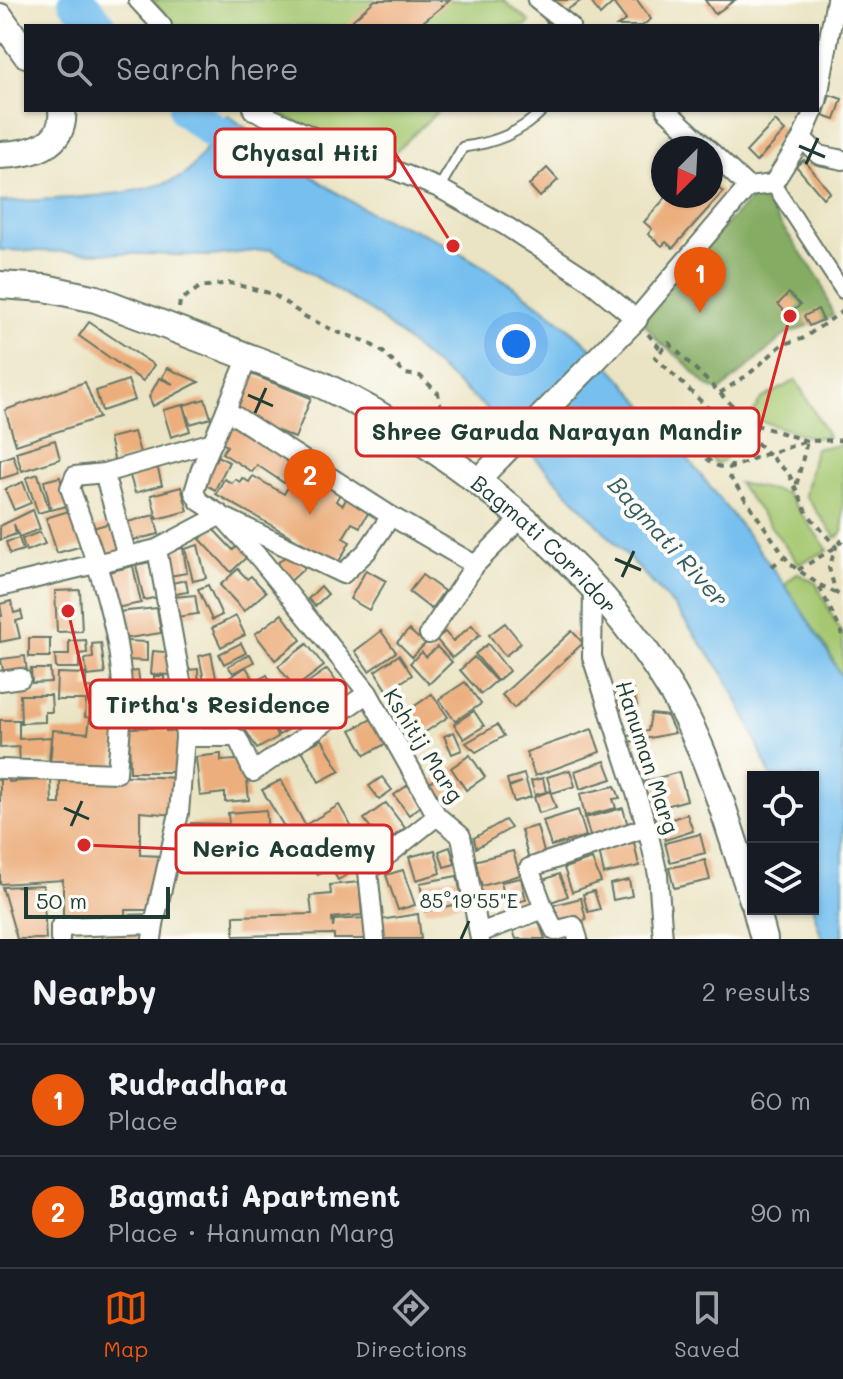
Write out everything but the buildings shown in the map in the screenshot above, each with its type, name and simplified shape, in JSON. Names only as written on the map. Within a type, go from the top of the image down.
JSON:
[{"type":"main road","points":[[0,17],[24,51]]},
{"type":"main road","points":[[0,155],[14,155],[45,147],[55,140],[62,112]]},
{"type":"main road","name":"Bagmati Corridor","points":[[0,285],[45,288],[96,299],[355,401],[413,437],[521,518],[593,589],[634,637],[669,686],[704,758],[747,883]]},
{"type":"main road","points":[[758,915],[764,939]]},
{"type":"street","points":[[138,0],[160,24]]},
{"type":"street","points":[[537,0],[567,24]]},
{"type":"street","points":[[819,91],[836,0]]},
{"type":"street","points":[[257,112],[439,188],[572,269],[636,319]]},
{"type":"street","points":[[668,112],[694,136]]},
{"type":"street","points":[[773,184],[802,138],[813,112]]},
{"type":"street","points":[[802,138],[819,155],[843,160]]},
{"type":"street","points":[[723,163],[748,187]]},
{"type":"street","points":[[476,482],[636,319],[748,187],[773,184]]},
{"type":"street","points":[[773,184],[843,291]]},
{"type":"street","points":[[248,357],[194,492],[208,509],[343,574],[367,551],[391,516]]},
{"type":"street","points":[[226,410],[391,516],[475,565]]},
{"type":"street","points":[[0,769],[117,773],[122,686],[113,623],[97,563],[70,488],[75,476],[104,473],[213,442]]},
{"type":"street","points":[[104,473],[127,556]]},
{"type":"street","points":[[0,587],[157,549],[221,515]]},
{"type":"street","points":[[221,515],[368,693]]},
{"type":"street","points":[[429,634],[475,565],[521,518]]},
{"type":"street","points":[[60,939],[60,927],[153,931],[179,813],[185,737],[181,681],[157,549]]},
{"type":"street","name":"Hanuman Marg","points":[[593,589],[592,657],[647,827],[658,875],[663,939]]},
{"type":"street","points":[[0,681],[21,678]]},
{"type":"street","name":"Kshitij Marg","points":[[185,737],[238,739],[253,772],[368,693],[437,816],[461,836],[480,936]]},
{"type":"street","points":[[375,939],[368,871],[437,816]]},
{"type":"street","points":[[578,939],[574,926],[555,931],[529,868],[647,827]]},
{"type":"street","points":[[480,936],[544,909]]},
{"type":"lane","points":[[439,188],[463,147],[491,144],[530,123],[541,112]]},
{"type":"path","points":[[178,314],[180,301],[200,287],[230,283],[273,294],[306,317],[365,341],[383,352],[405,374],[420,376],[438,393],[442,433]]},
{"type":"path","points":[[720,393],[749,374],[783,344],[802,339],[843,311]]},
{"type":"path","points":[[807,441],[750,423],[669,343],[655,357],[708,408],[741,427],[789,474],[807,513],[836,547]]},
{"type":"path","points":[[708,408],[694,430],[698,449],[715,465],[731,467],[807,441],[843,440]]},
{"type":"path","points":[[746,419],[736,436],[730,477],[785,557],[818,584],[843,596]]},
{"type":"path","points":[[796,489],[807,441]]},
{"type":"path","points":[[798,570],[836,547],[843,539]]},
{"type":"path","points":[[836,547],[829,568],[836,593]]},
{"type":"path","points":[[772,566],[785,557]]},
{"type":"path","points":[[818,584],[843,635]]},
{"type":"green space","points":[[152,0],[503,0],[530,22],[528,24],[173,24]]},
{"type":"green space","points":[[274,112],[437,112],[393,154],[375,155]]},
{"type":"green space","points":[[758,192],[821,281],[833,316],[785,335],[720,391],[707,386],[659,342],[641,319],[712,238]]},
{"type":"green space","points":[[796,380],[828,436],[813,438],[750,418],[761,399]]},
{"type":"green space","points":[[709,416],[723,421],[730,436],[724,461],[715,463],[702,443],[699,429]]},
{"type":"green space","points":[[843,445],[843,531],[836,538],[805,495],[815,448]]},
{"type":"green space","points":[[738,483],[786,493],[828,550],[799,564]]},
{"type":"green space","points":[[797,573],[816,583],[843,637],[843,680],[827,648],[785,589],[787,582]]},
{"type":"water","name":"Bagmati River","points":[[228,115],[346,199],[373,214],[437,240],[513,286],[562,322],[606,362],[668,436],[681,427],[691,439],[680,449],[788,590],[843,680],[843,939],[822,939],[815,915],[819,915],[819,771],[769,771],[724,675],[674,606],[501,421],[375,314],[271,249],[211,256],[0,250],[0,202],[95,196],[145,188],[184,175]]},
{"type":"waterway","points":[[76,0],[97,24]]},
{"type":"waterway","points":[[190,112],[255,164]]},
{"type":"place","name":"Chyasal Hiti","points":[[453,246]]},
{"type":"place","name":"Rudradhara","points":[[700,313]]},
{"type":"place","name":"Shree Garuda Narayan Mandir","points":[[790,316]]},
{"type":"place","name":"Bagmati Apartment","points":[[310,515]]},
{"type":"place","name":"Tirtha's Residence","points":[[68,611]]},
{"type":"place","name":"Neric Academy","points":[[84,845]]}]
